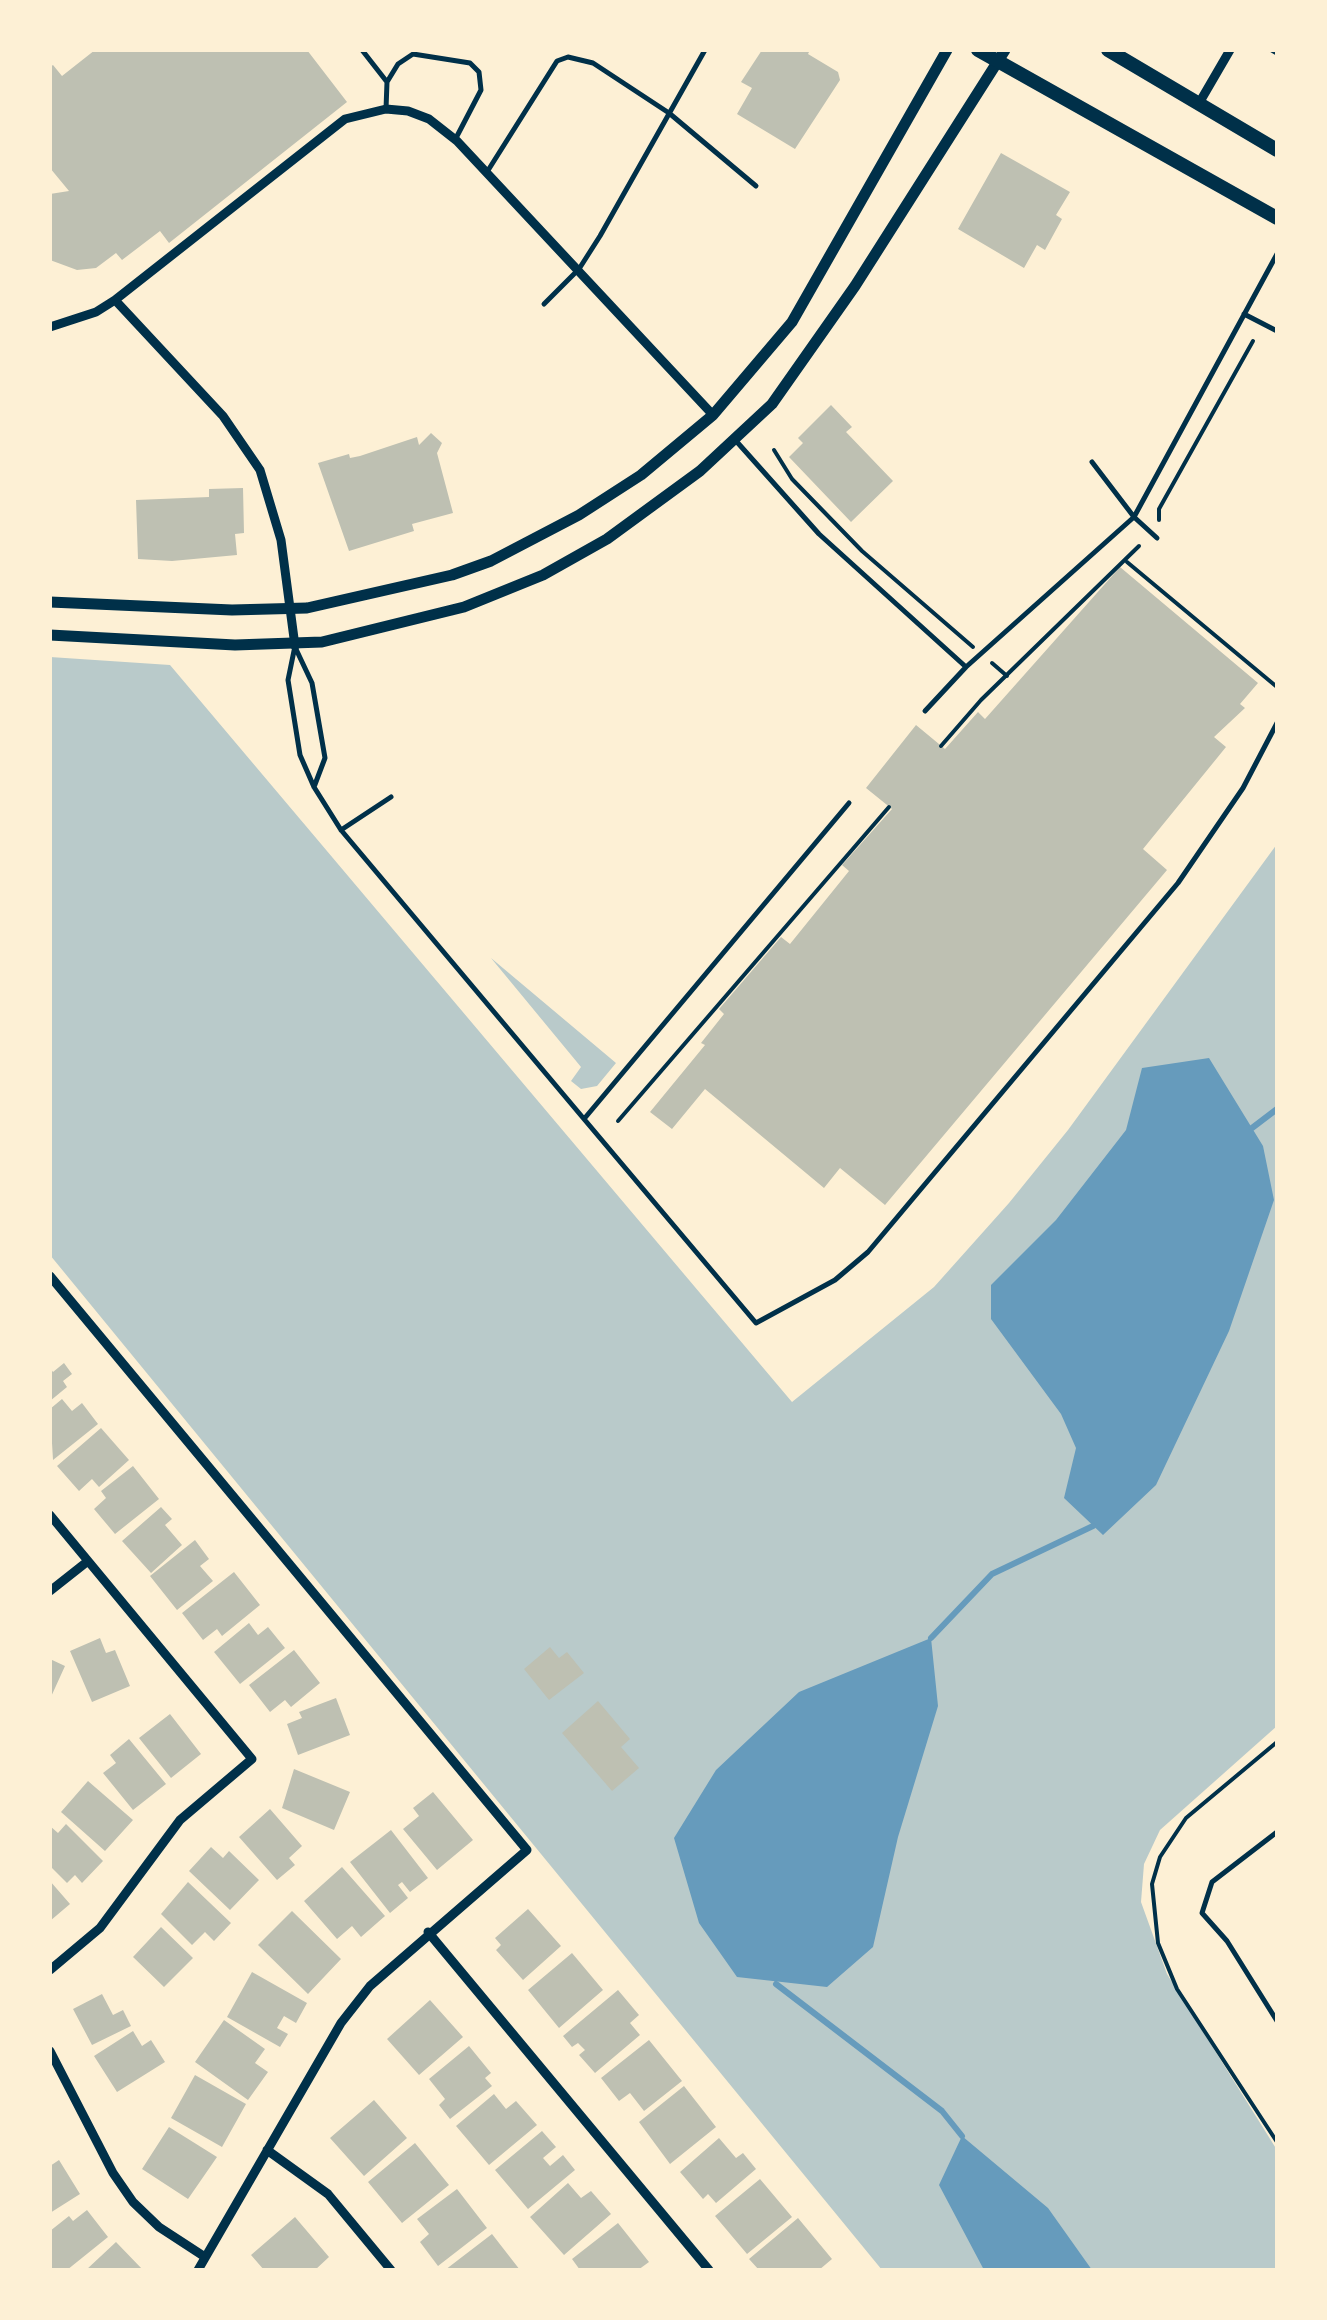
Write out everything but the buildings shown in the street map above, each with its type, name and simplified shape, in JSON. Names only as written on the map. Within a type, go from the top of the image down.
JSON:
[{"type":"main road","points":[[978,50],[1002,56],[1277,218]]},
{"type":"main road","points":[[1108,50],[1277,150]]},
{"type":"street","points":[[50,602],[291,610],[352,600],[491,561],[628,484],[713,415],[792,322],[947,50]]},
{"type":"street","points":[[1198,105],[1230,50]]},
{"type":"street","points":[[50,635],[295,646],[464,608],[544,575],[649,510],[735,440],[772,404],[818,341],[1002,56]]},
{"type":"street","points":[[50,327],[96,312],[115,300],[334,126],[361,113],[386,109],[429,119],[455,140],[713,415]]},
{"type":"street","points":[[115,300],[223,416],[260,470],[278,521],[295,646]]},
{"type":"street","points":[[50,1276],[527,1850],[428,1932],[370,1986],[341,2023],[198,2270]]},
{"type":"street","points":[[50,1515],[252,1759],[180,1820],[100,1928],[50,1970]]},
{"type":"street","points":[[50,1591],[88,1560]]},
{"type":"street","points":[[428,1932],[709,2270]]},
{"type":"street","points":[[50,2050],[112,2173],[133,2202],[159,2227],[205,2257]]},
{"type":"street","points":[[267,2150],[328,2194],[391,2270]]},
{"type":"lane","points":[[362,50],[387,82]]},
{"type":"lane","points":[[544,304],[579,269],[705,50]]},
{"type":"lane","points":[[386,109],[387,82],[398,64],[413,54],[470,63],[479,72],[481,90],[455,140]]},
{"type":"lane","points":[[487,172],[557,61],[568,57],[593,63],[670,113],[756,186]]},
{"type":"lane","points":[[925,711],[966,666],[1134,516],[1277,254]]},
{"type":"lane","points":[[1244,314],[1277,331]]},
{"type":"lane","points":[[735,440],[819,534],[966,666]]},
{"type":"lane","points":[[1092,462],[1134,516],[1157,538]]},
{"type":"lane","points":[[295,646],[288,680],[300,755],[314,787],[341,830],[756,1323],[835,1280],[892,1224],[1178,883],[1243,788],[1277,723]]},
{"type":"lane","points":[[295,646],[312,683],[325,758],[314,787]]},
{"type":"lane","points":[[341,830],[391,797]]},
{"type":"lane","points":[[584,1119],[849,803]]},
{"type":"lane","points":[[1277,1832],[1212,1882],[1202,1913],[1226,1941],[1277,2021]]},
{"type":"path","points":[[1159,520],[1159,509],[1253,341]]},
{"type":"path","points":[[774,450],[792,479],[862,551],[1007,676]]},
{"type":"path","points":[[941,746],[1139,546]]},
{"type":"path","points":[[1126,560],[1277,687]]},
{"type":"path","points":[[618,1121],[889,806]]},
{"type":"shaded area","points":[[50,657],[170,665],[792,1402],[934,1287],[1009,1203],[1068,1130],[1277,844],[1277,1726],[1160,1830],[1144,1864],[1141,1902],[1167,1974],[1277,2150],[1277,2270],[882,2270],[50,1255]]},
{"type":"shaded area","points":[[491,958],[616,1063],[597,1086],[581,1089],[571,1081],[581,1067]]},
{"type":"water","points":[[1209,1058],[1263,1146],[1274,1200],[1229,1331],[1156,1485],[1103,1535],[1064,1498],[1076,1448],[1061,1414],[991,1319],[991,1285],[1056,1220],[1126,1130],[1142,1068]]},
{"type":"water","points":[[931,1638],[938,1706],[898,1837],[873,1947],[827,1987],[737,1977],[699,1923],[674,1838],[716,1770],[799,1692]]},
{"type":"water","points":[[962,2136],[1048,2208],[1092,2270],[984,2270],[939,2185]]},
{"type":"waterway","points":[[1252,1128],[1277,1109]]},
{"type":"waterway","points":[[931,1638],[992,1574],[1093,1526]]},
{"type":"waterway","points":[[776,1984],[942,2111],[962,2136]]}]
